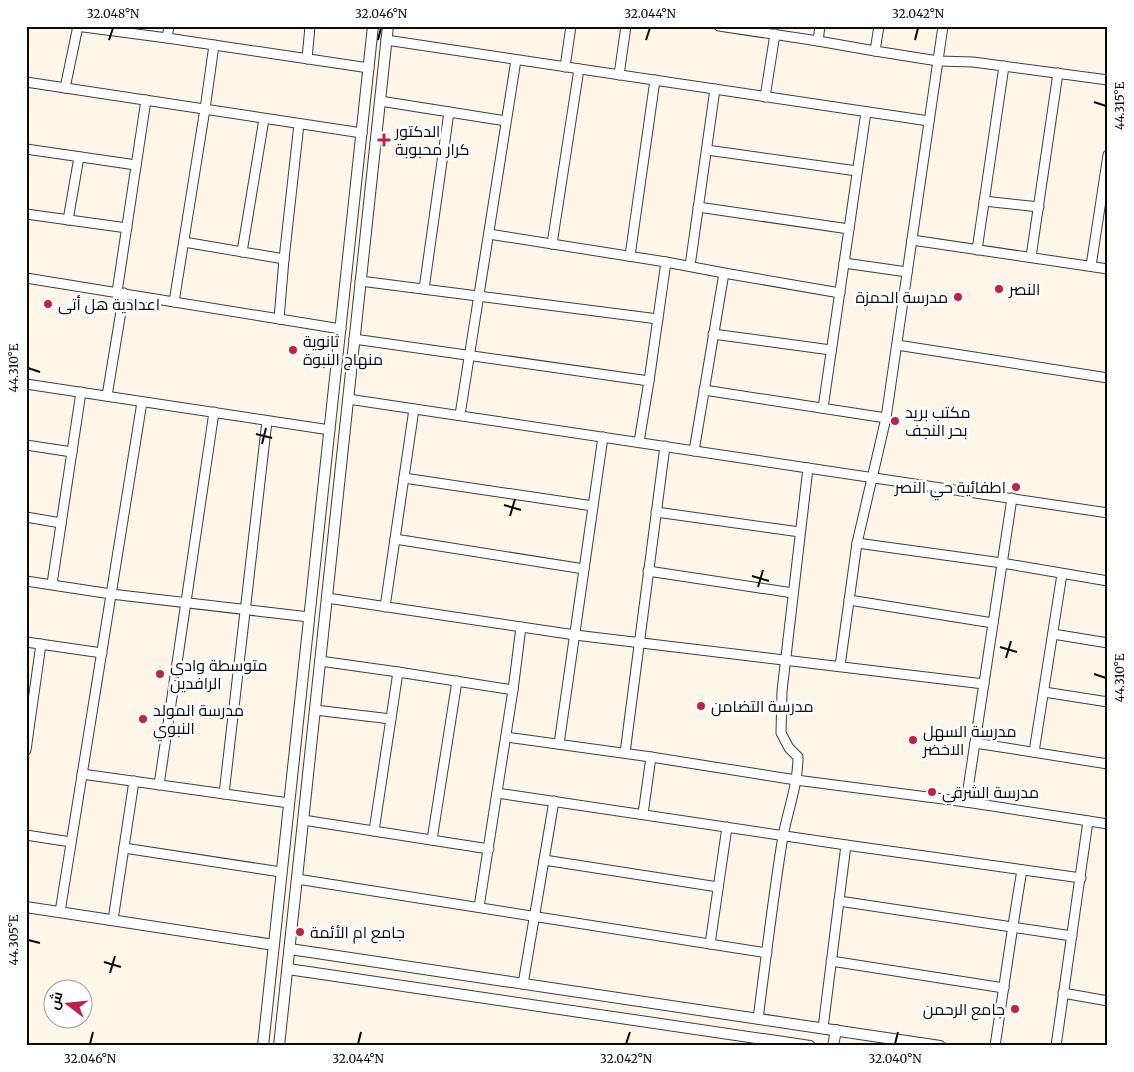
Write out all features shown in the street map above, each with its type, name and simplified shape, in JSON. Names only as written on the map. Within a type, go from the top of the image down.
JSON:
[{"type":"street","points":[[65,88],[77,26],[369,68]]},
{"type":"street","points":[[167,38],[169,26]]},
{"type":"street","points":[[307,59],[310,26]]},
{"type":"street","points":[[263,1046],[374,26]]},
{"type":"street","points":[[279,1046],[388,26]]},
{"type":"street","points":[[566,67],[571,26]]},
{"type":"street","points":[[619,75],[626,26]]},
{"type":"street","points":[[719,26],[938,61],[972,62],[1108,80]]},
{"type":"street","points":[[818,41],[820,26]]},
{"type":"street","points":[[875,51],[879,26]]},
{"type":"street","points":[[840,666],[857,543],[886,418],[943,26]]},
{"type":"street","points":[[765,96],[775,34]]},
{"type":"street","points":[[386,40],[929,121]]},
{"type":"street","points":[[174,302],[214,45]]},
{"type":"street","points":[[460,415],[516,60]]},
{"type":"street","points":[[977,250],[1004,66]]},
{"type":"street","points":[[552,244],[579,69]]},
{"type":"street","points":[[1031,258],[1058,73]]},
{"type":"street","points":[[630,256],[654,80]]},
{"type":"street","points":[[26,82],[362,133]]},
{"type":"street","points":[[690,266],[715,89]]},
{"type":"street","points":[[107,396],[121,293],[127,228],[146,100]]},
{"type":"street","points":[[380,101],[506,121]]},
{"type":"street","points":[[424,289],[449,112]]},
{"type":"street","points":[[823,408],[866,112]]},
{"type":"street","points":[[242,252],[264,118]]},
{"type":"street","points":[[279,319],[299,124]]},
{"type":"street","points":[[26,149],[136,165]]},
{"type":"street","points":[[706,150],[857,171]]},
{"type":"street","points":[[1091,266],[1108,155]]},
{"type":"street","points":[[68,220],[79,157]]},
{"type":"street","points":[[355,195],[357,199],[363,201],[369,198]]},
{"type":"street","points":[[984,201],[1039,207]]},
{"type":"street","points":[[698,207],[849,229]]},
{"type":"street","points":[[26,214],[127,228]]},
{"type":"street","points":[[351,229],[354,226],[360,225],[366,231]]},
{"type":"street","points":[[488,234],[690,266],[840,293]]},
{"type":"street","points":[[912,240],[1108,269]]},
{"type":"street","points":[[184,242],[284,259]]},
{"type":"street","points":[[639,442],[666,262]]},
{"type":"street","points":[[844,263],[907,272]]},
{"type":"street","points":[[694,450],[724,273]]},
{"type":"street","points":[[26,278],[341,329]]},
{"type":"street","points":[[360,281],[658,319]]},
{"type":"street","points":[[714,334],[832,350]]},
{"type":"street","points":[[354,339],[649,381]]},
{"type":"street","points":[[897,345],[1108,378]]},
{"type":"street","points":[[26,384],[330,430]]},
{"type":"street","points":[[704,390],[886,418]]},
{"type":"street","points":[[52,584],[81,392]]},
{"type":"street","points":[[348,399],[1108,513]]},
{"type":"street","points":[[60,912],[142,402]]},
{"type":"street","points":[[385,607],[414,408]]},
{"type":"street","points":[[159,785],[214,412]]},
{"type":"street","points":[[224,794],[267,421]]},
{"type":"street","points":[[559,744],[603,437]]},
{"type":"street","points":[[26,444],[72,452]]},
{"type":"street","points":[[625,753],[665,446]]},
{"type":"street","points":[[758,1019],[784,835],[796,780],[798,757],[789,748],[781,733],[782,691],[808,468]]},
{"type":"street","points":[[404,478],[593,506]]},
{"type":"street","points":[[966,802],[1012,498]]},
{"type":"street","points":[[656,512],[800,532]]},
{"type":"street","points":[[26,517],[61,523]]},
{"type":"street","points":[[395,539],[584,569]]},
{"type":"street","points":[[857,543],[1108,581]]},
{"type":"street","points":[[648,571],[793,593]]},
{"type":"street","points":[[1034,752],[1062,574]]},
{"type":"street","points":[[26,581],[111,594],[309,617]]},
{"type":"street","points":[[327,598],[575,635],[984,684]]},
{"type":"street","points":[[849,600],[993,623]]},
{"type":"street","points":[[479,907],[521,627]]},
{"type":"street","points":[[1053,634],[1108,643]]},
{"type":"street","points":[[26,642],[102,653]]},
{"type":"street","points":[[26,750],[30,701],[42,644]]},
{"type":"street","points":[[320,661],[513,690]]},
{"type":"street","points":[[374,831],[398,672]]},
{"type":"street","points":[[432,840],[456,681]]},
{"type":"street","points":[[1044,692],[1108,702]]},
{"type":"street","points":[[301,694],[306,700],[314,699],[316,696]]},
{"type":"street","points":[[315,710],[391,719]]},
{"type":"street","points":[[297,734],[303,730],[310,733],[312,737]]},
{"type":"street","points":[[506,737],[1108,824]]},
{"type":"street","points":[[975,742],[1108,764]]},
{"type":"street","points":[[643,814],[651,757]]},
{"type":"street","points":[[82,774],[289,803]]},
{"type":"street","points":[[112,920],[134,781]]},
{"type":"street","points":[[496,793],[1081,878]]},
{"type":"street","points":[[523,984],[554,801]]},
{"type":"street","points":[[303,820],[488,849]]},
{"type":"street","points":[[1056,1046],[1088,821]]},
{"type":"street","points":[[710,944],[727,827]]},
{"type":"street","points":[[26,835],[71,842]]},
{"type":"street","points":[[823,1028],[846,845]]},
{"type":"street","points":[[124,848],[282,872]]},
{"type":"street","points":[[544,860],[718,887]]},
{"type":"street","points":[[995,1046],[1022,870]]},
{"type":"street","points":[[297,879],[767,952]]},
{"type":"street","points":[[839,901],[1072,936]]},
{"type":"street","points":[[26,907],[274,945]]},
{"type":"street","points":[[290,950],[940,1046]]},
{"type":"street","points":[[832,961],[1004,988]]},
{"type":"street","points":[[384,983],[387,964]]},
{"type":"street","points":[[288,968],[806,1045],[805,1026]]},
{"type":"street","points":[[1064,993],[1108,1001]]},
{"type":"street","points":[[833,1046],[836,1030]]},
{"type":"place","name":"الدكتور كرار محبوبة","points":[[384,140]]},
{"type":"place","name":"النصر","points":[[999,289]]},
{"type":"place","name":"مدرسة الحمزة","points":[[958,297]]},
{"type":"place","name":"اعدادية هل أتى","points":[[48,304]]},
{"type":"place","name":"ثانوية منهاج النبوة","points":[[293,350]]},
{"type":"place","name":"مكتب بريد بحر النجف","points":[[895,421]]},
{"type":"place","name":"اطفائية حي النصر","points":[[1016,487]]},
{"type":"place","name":"متوسطة وادي الرافدين","points":[[160,674]]},
{"type":"place","name":"مدرسة التضامن","points":[[701,706]]},
{"type":"place","name":"مدرسة المولد النبوي","points":[[143,719]]},
{"type":"place","name":"مدرسة السهل الاخضر","points":[[913,740]]},
{"type":"place","name":"مدرسة الشرقي","points":[[932,792]]},
{"type":"place","name":"جامع ام الأئمة","points":[[300,932]]},
{"type":"place","name":"جامع الرحمن","points":[[1015,1009]]}]
